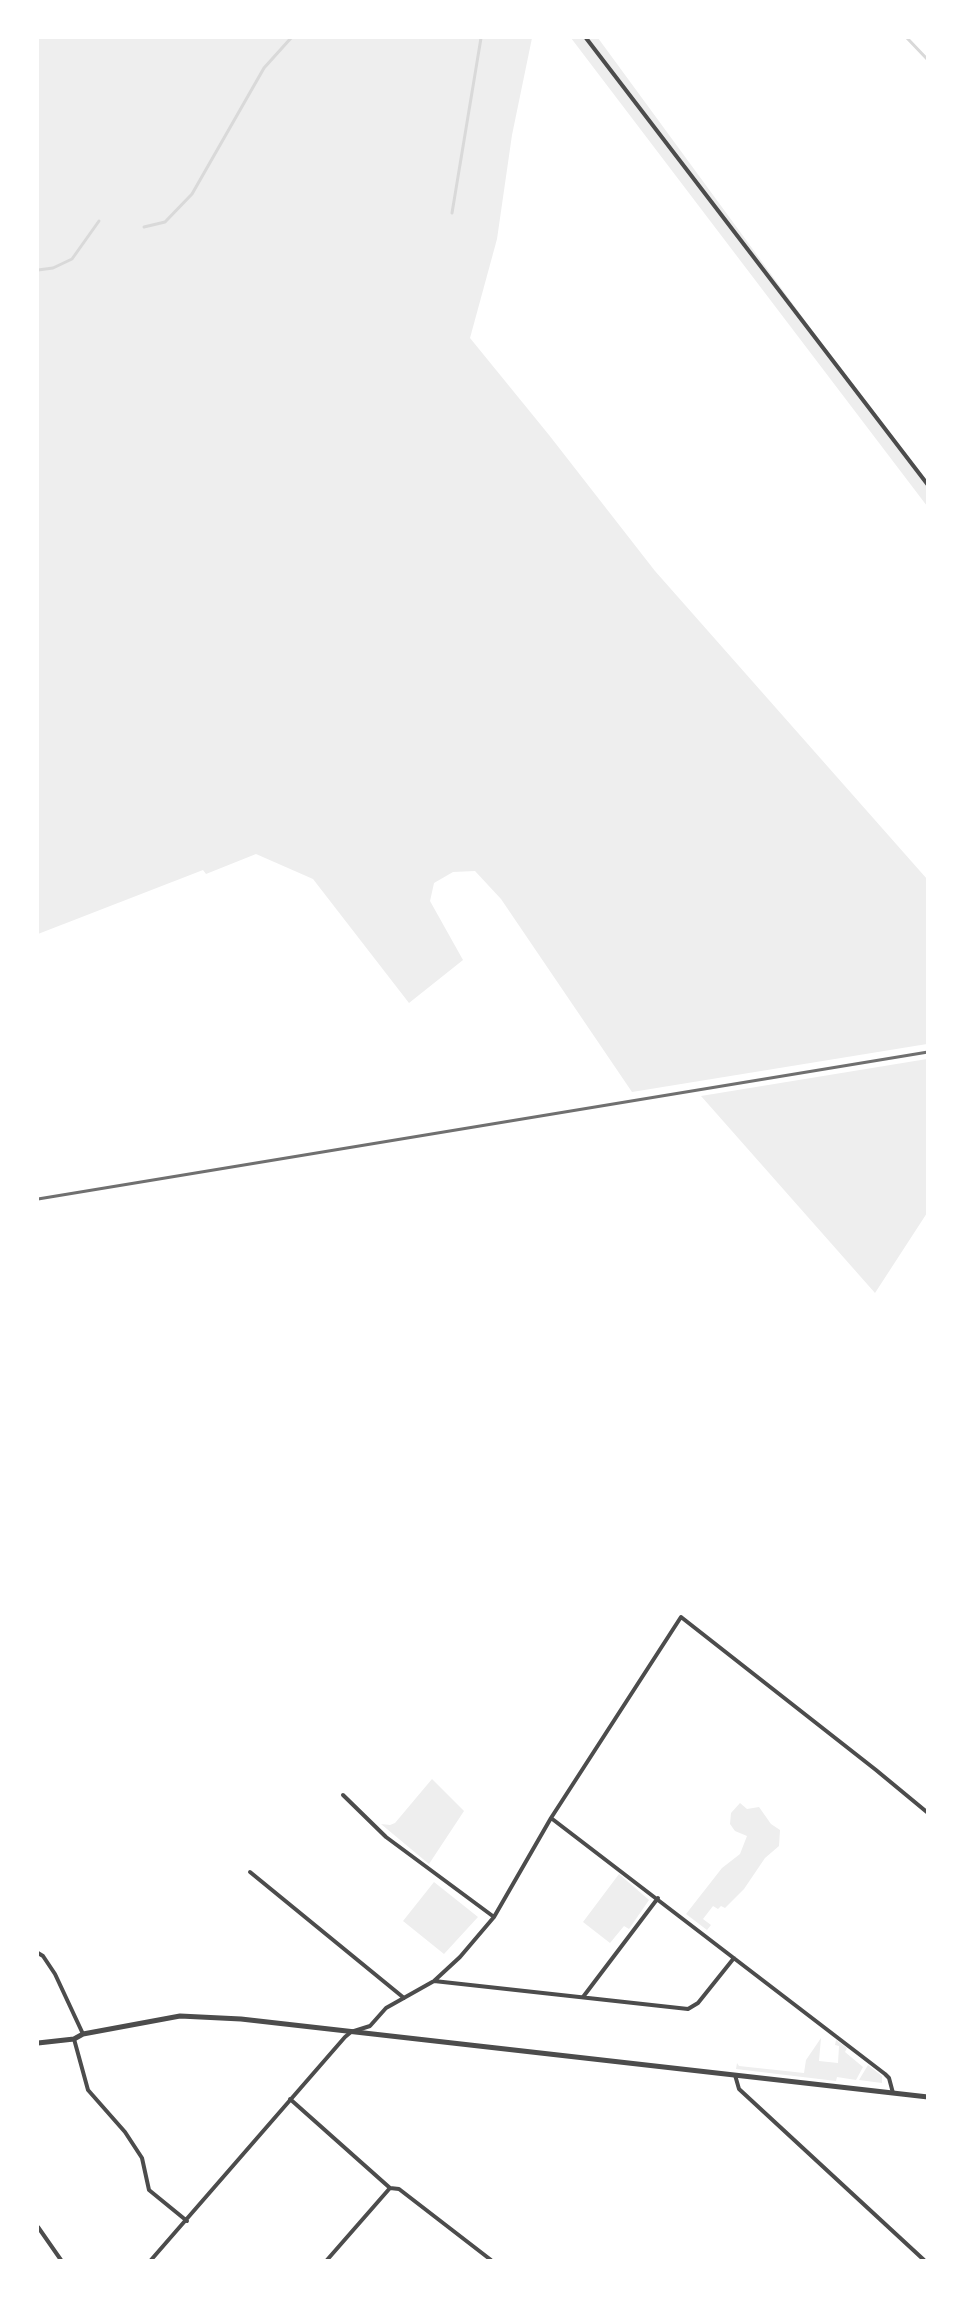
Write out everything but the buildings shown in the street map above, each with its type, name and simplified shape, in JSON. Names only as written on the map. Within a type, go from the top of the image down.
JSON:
[{"type":"street","points":[[586,38],[927,485]]},
{"type":"street","points":[[151,2260],[351,2032],[370,2026],[386,2008],[434,1981],[460,1957],[494,1917],[551,1818],[681,1617],[876,1770],[927,1814]]},
{"type":"street","points":[[343,1795],[386,1836],[494,1917]]},
{"type":"street","points":[[551,1818],[885,2074],[892,2085],[893,2093]]},
{"type":"street","points":[[250,1872],[404,1998]]},
{"type":"street","points":[[583,1998],[658,1898]]},
{"type":"street","points":[[38,1953],[43,1956],[56,1974],[83,2034]]},
{"type":"street","points":[[434,1981],[688,2009],[698,2003],[734,1958]]},
{"type":"street","points":[[38,2043],[74,2039],[83,2034],[180,2016],[241,2019],[927,2097]]},
{"type":"street","points":[[74,2039],[88,2090],[125,2132],[142,2158],[149,2190],[187,2221]]},
{"type":"street","points":[[735,2075],[739,2089],[924,2260]]},
{"type":"street","points":[[290,2099],[390,2188],[399,2189],[491,2260]]},
{"type":"street","points":[[327,2260],[390,2188]]},
{"type":"street","points":[[38,2227],[61,2260]]},
{"type":"shaded area","points":[[38,38],[532,38],[512,135],[497,239],[470,338],[655,571],[927,879],[927,1044],[632,1092],[501,899],[475,871],[453,872],[434,883],[430,901],[463,960],[409,1003],[313,879],[256,854],[206,874],[203,870],[38,934]]},
{"type":"shaded area","points":[[571,38],[598,38],[927,487],[927,506]]},
{"type":"shaded area","points":[[927,1059],[927,1213],[875,1293],[701,1096]]},
{"type":"shaded area","points":[[432,1779],[464,1811],[429,1864],[381,1824],[395,1823]]},
{"type":"shaded area","points":[[740,1803],[747,1809],[759,1807],[771,1824],[780,1830],[779,1846],[765,1858],[744,1889],[725,1908],[721,1906],[718,1909],[713,1906],[703,1919],[711,1925],[707,1930],[686,1914],[722,1868],[740,1854],[747,1836],[735,1831],[730,1824],[731,1813]]},
{"type":"shaded area","points":[[619,1874],[649,1900],[629,1929],[624,1926],[610,1943],[583,1922]]},
{"type":"shaded area","points":[[434,1882],[478,1917],[444,1954],[403,1921]]},
{"type":"shaded area","points":[[821,2038],[819,2061],[838,2063],[839,2046],[835,2045],[836,2040],[847,2048],[845,2052],[863,2067],[856,2080],[837,2077],[836,2081],[736,2069],[737,2063],[739,2066],[804,2073],[806,2060]]},
{"type":"shaded area","points":[[868,2065],[882,2076],[882,2083],[859,2080]]},
{"type":"waterway","points":[[144,227],[165,222],[192,194],[264,68],[291,38]]},
{"type":"waterway","points":[[452,213],[481,38]]},
{"type":"waterway","points":[[907,38],[928,60]]},
{"type":"waterway","points":[[38,270],[53,268],[72,259],[99,221]]},
{"type":"railway","points":[[38,1199],[928,1052]]}]
